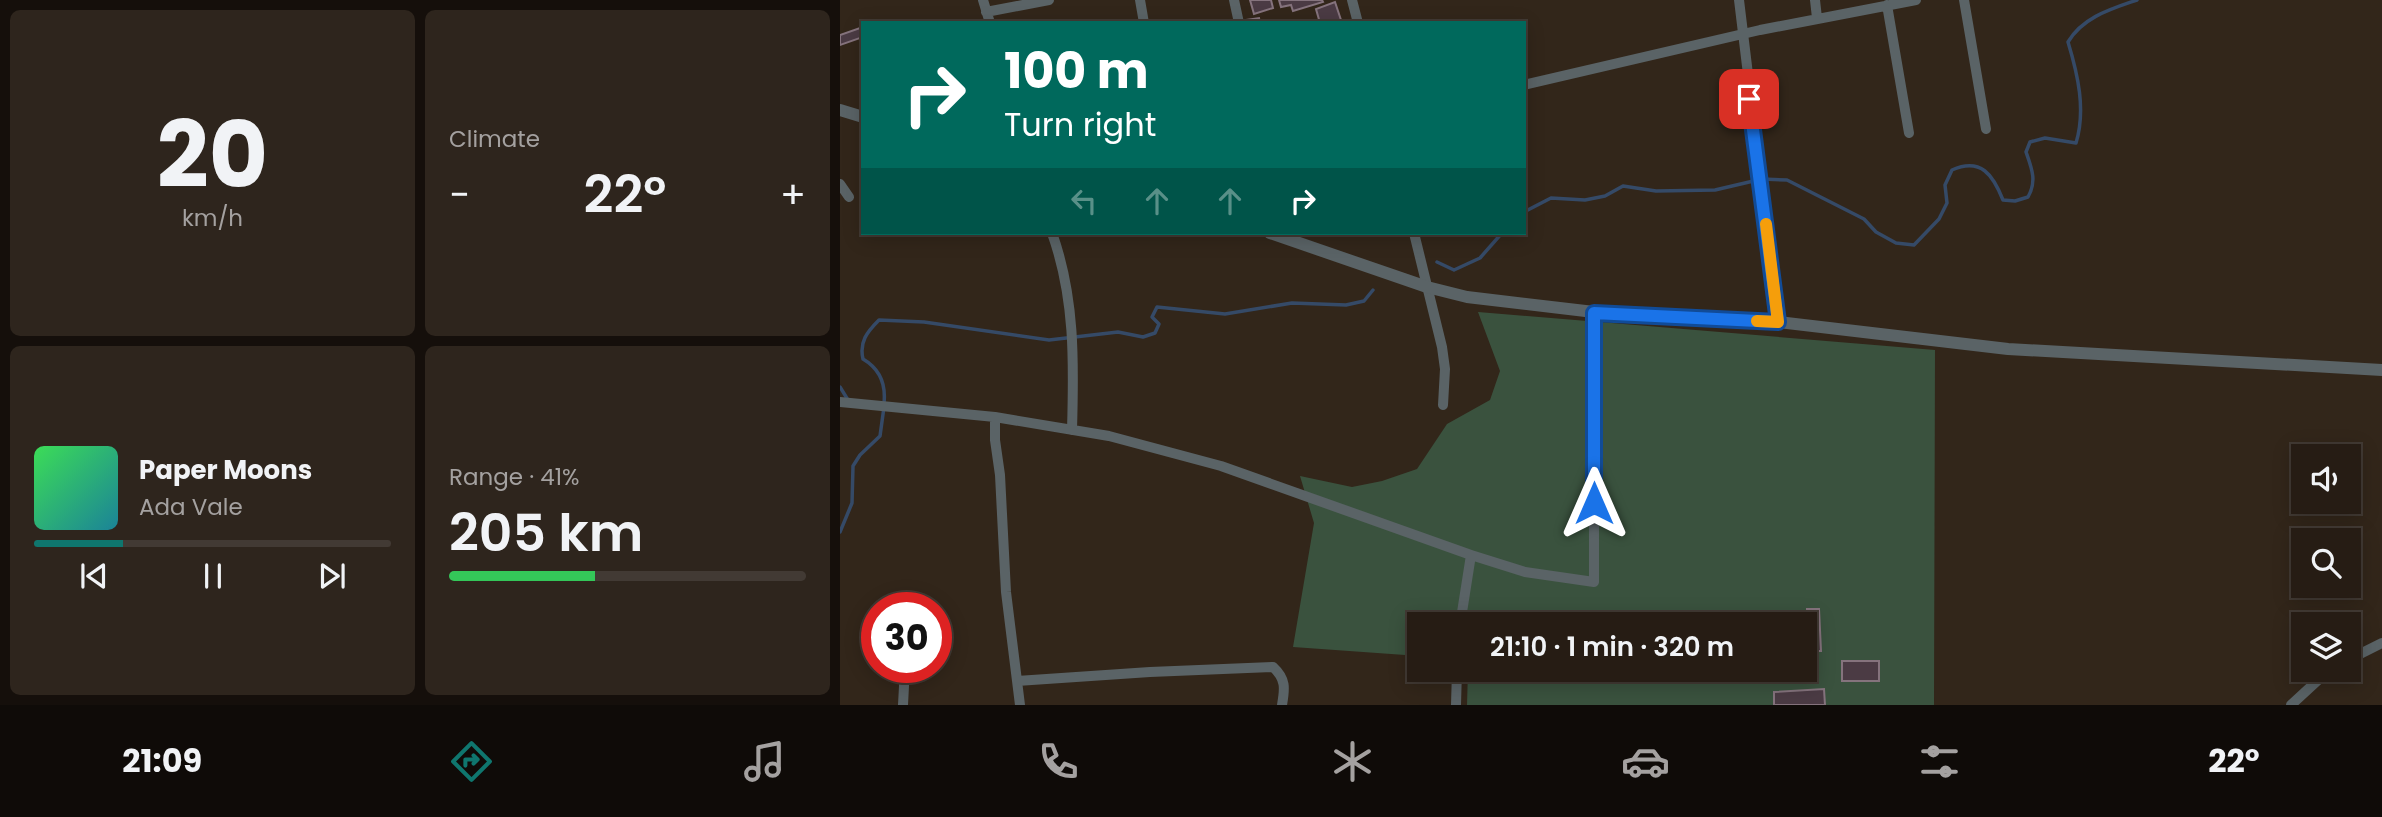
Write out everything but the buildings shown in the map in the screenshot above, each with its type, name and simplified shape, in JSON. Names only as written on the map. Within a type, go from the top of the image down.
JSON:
[{"type":"street","points":[[983,0],[988,21]]},
{"type":"street","points":[[986,12],[1049,0]]},
{"type":"street","points":[[1140,0],[1144,21]]},
{"type":"street","points":[[1234,0],[1239,21]]},
{"type":"street","points":[[1352,0],[1357,21]]},
{"type":"street","points":[[1739,0],[1778,322]]},
{"type":"street","points":[[1815,0],[1817,18]]},
{"type":"street","points":[[1526,85],[1743,33],[1916,0]]},
{"type":"street","points":[[1964,0],[1986,130]]},
{"type":"street","points":[[1887,5],[1909,133]]},
{"type":"street","points":[[840,110],[861,116]]},
{"type":"street","points":[[840,184],[849,197]]},
{"type":"street","points":[[1053,235],[1065,276],[1071,317],[1072,430]]},
{"type":"street","points":[[1275,235],[1427,287],[1467,297],[1594,313],[1778,322],[2008,349],[2382,370]]},
{"type":"street","points":[[1414,235],[1446,369],[1443,405]]},
{"type":"street","points":[[840,402],[995,417],[1109,436],[1221,466],[1525,572],[1594,582],[1594,313]]},
{"type":"street","points":[[995,417],[1003,516],[1002,543],[1020,705]]},
{"type":"street","points":[[1462,612],[1471,555]]},
{"type":"street","points":[[2361,654],[2382,643]]},
{"type":"street","points":[[1017,681],[1273,667],[1283,677],[1285,688],[1282,705]]},
{"type":"street","points":[[1456,705],[1457,682]]},
{"type":"street","points":[[2291,705],[2316,682]]},
{"type":"street","points":[[903,705],[904,683]]},
{"type":"green space","points":[[1478,312],[1935,350],[1934,705],[1467,705],[1468,682],[1817,682],[1817,612],[1407,612],[1407,655],[1293,647],[1314,523],[1300,476],[1352,487],[1382,481],[1417,469],[1447,424],[1490,400],[1500,371]]},
{"type":"waterway","points":[[1526,211],[1551,198],[1585,200],[1605,196],[1623,186],[1656,191],[1715,190],[1762,179],[1787,180],[1864,219],[1876,232],[1896,243],[1914,245],[1939,219],[1947,203],[1945,185],[1952,170],[1978,167],[1990,176],[2003,200],[2015,201],[2028,197],[2033,180],[2026,152],[2030,142],[2045,138],[2076,143],[2080,92],[2068,42],[2074,33],[2090,20],[2137,0]]},
{"type":"waterway","points":[[1437,262],[1454,270],[1480,258],[1500,235]]},
{"type":"waterway","points":[[884,403],[881,378],[874,367],[863,359],[862,353],[865,338],[879,320],[924,322],[1049,340],[1118,332],[1143,337],[1155,333],[1159,324],[1152,317],[1157,307],[1225,314],[1292,303],[1346,305],[1364,301],[1373,290]]},
{"type":"waterway","points":[[840,387],[848,400]]},
{"type":"waterway","points":[[840,532],[852,503],[853,466],[860,455],[880,436],[884,407]]},
{"type":"slow traffic","points":[[1757,321],[1778,322],[1766,224]]},
{"type":"route","points":[[1594,503],[1594,313],[1778,322],[1776,290],[1749,99]]}]
